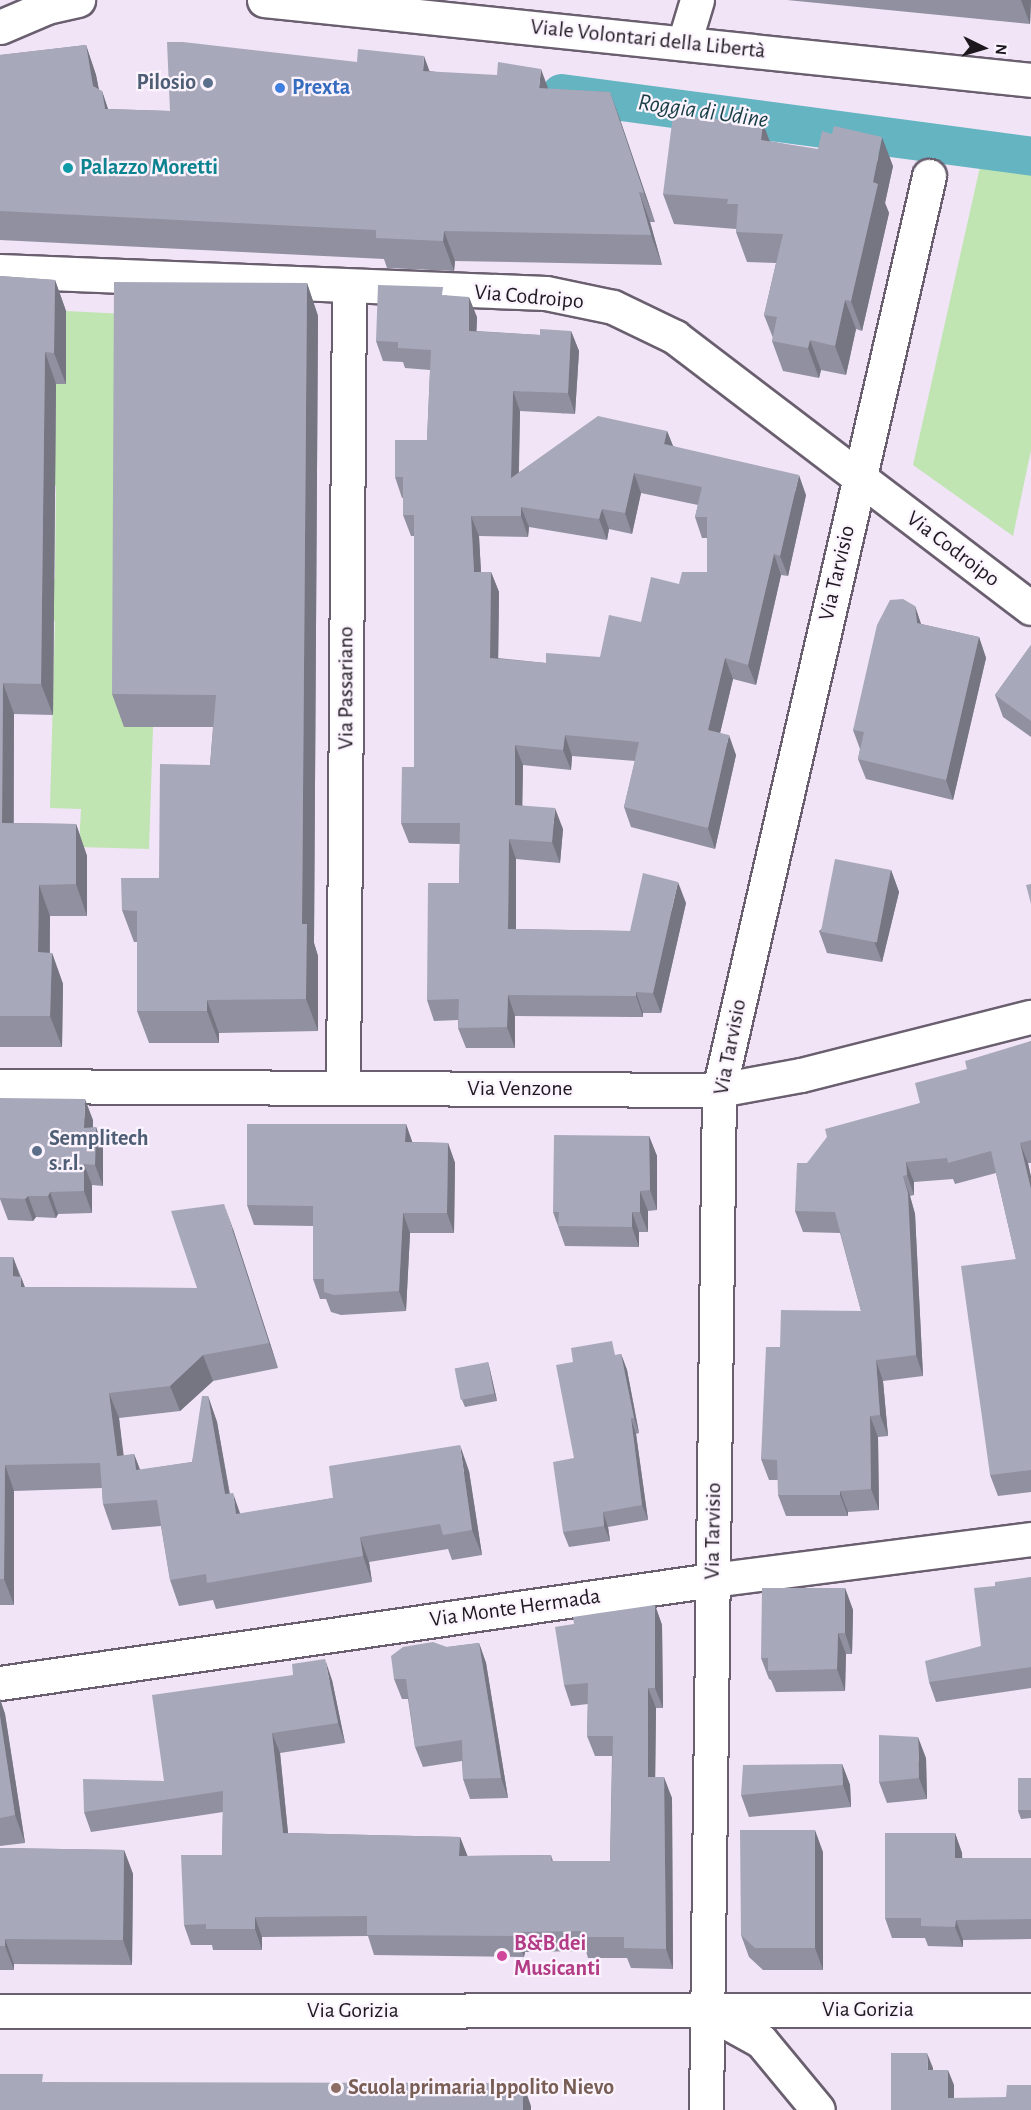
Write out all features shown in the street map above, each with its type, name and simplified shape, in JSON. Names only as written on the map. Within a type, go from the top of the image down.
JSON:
[{"type":"street","points":[[0,27],[47,7],[78,0]]},
{"type":"street","name":"Viale Volontari della Libertà","points":[[264,0],[313,2],[1031,80]]},
{"type":"street","points":[[684,43],[697,0]]},
{"type":"street","name":"Via Tarvisio","points":[[706,2110],[705,2010],[719,1090],[929,176]]},
{"type":"street","name":"Via Codroipo","points":[[0,271],[349,288],[546,293],[613,307],[675,337],[1031,608]]},
{"type":"street","name":"Via Passariano","points":[[343,1088],[349,288]]},
{"type":"street","name":"Via Venzone","points":[[0,1086],[719,1090],[801,1075],[1031,1017]]},
{"type":"street","name":"Via Monte Hermada","points":[[0,1683],[712,1580],[1031,1539]]},
{"type":"street","name":"Via Gorizia","points":[[705,2010],[761,2041],[818,2110]]},
{"type":"street","name":"Via Gorizia","points":[[0,2011],[1031,2010]]},
{"type":"green space","points":[[980,167],[1031,174],[1031,450],[1013,536],[913,465]]},
{"type":"green space","points":[[66,311],[126,314],[153,727],[149,849],[79,847],[81,809],[50,808],[55,621],[37,621],[37,579],[55,579],[56,486],[38,485],[56,384],[66,384]]},
{"type":"building","points":[[167,42],[357,62],[358,49],[424,56],[423,71],[497,75],[498,62],[541,69],[539,88],[610,92],[644,193],[639,192],[651,235],[444,231],[443,241],[376,238],[376,230],[0,211],[0,55],[86,45],[93,86],[102,91],[105,109],[170,111]]},
{"type":"building","points":[[673,115],[763,123],[761,140],[818,149],[822,131],[832,134],[834,126],[882,137],[873,182],[878,184],[851,301],[845,300],[835,346],[810,340],[808,348],[772,341],[777,317],[764,315],[783,234],[736,232],[738,204],[727,204],[728,199],[663,194]]},
{"type":"building","points":[[0,276],[55,280],[54,353],[45,352],[41,684],[3,683],[2,823],[76,824],[76,884],[39,885],[38,952],[52,953],[50,1016],[0,1016]]},
{"type":"building","points":[[114,282],[307,283],[302,924],[307,924],[306,999],[207,1000],[207,1011],[137,1011],[137,911],[122,910],[121,878],[159,878],[160,764],[210,765],[216,695],[112,694]]},
{"type":"building","points":[[378,285],[443,287],[442,295],[469,297],[469,331],[540,335],[540,329],[571,331],[568,393],[513,391],[511,478],[598,416],[667,431],[664,444],[799,475],[780,556],[774,554],[748,665],[725,658],[708,730],[729,735],[708,828],[624,807],[639,742],[565,735],[563,750],[515,745],[515,805],[555,808],[552,842],[509,839],[508,929],[630,931],[643,873],[678,882],[653,993],[636,992],[636,996],[508,995],[507,1027],[458,1028],[459,999],[427,1000],[428,883],[459,883],[460,823],[401,823],[402,767],[414,767],[414,515],[403,515],[403,477],[395,477],[395,440],[427,440],[431,350],[398,348],[398,342],[376,341]],"holes":[[[634,473],[702,487],[695,517],[707,517],[707,572],[682,572],[679,584],[651,577],[641,622],[609,615],[600,657],[546,653],[546,663],[490,658],[491,572],[474,572],[471,516],[521,516],[521,507],[599,519],[602,509],[625,513]]]},
{"type":"building","points":[[903,599],[915,606],[917,623],[979,637],[946,780],[858,759],[864,732],[853,730],[877,625],[890,600]]},
{"type":"building","points":[[1031,645],[1031,721],[995,695]]},
{"type":"building","points":[[835,859],[891,870],[877,943],[821,932]]},
{"type":"building","points":[[1031,884],[1031,904],[1026,885]]},
{"type":"building","points":[[1031,1041],[1031,1140],[1020,1143],[1031,1189],[1031,1470],[990,1475],[961,1266],[1016,1259],[991,1151],[948,1163],[947,1158],[906,1162],[907,1175],[903,1176],[908,1193],[916,1355],[876,1360],[880,1415],[870,1416],[871,1489],[840,1491],[840,1495],[778,1495],[777,1460],[761,1459],[766,1347],[780,1347],[781,1310],[861,1311],[835,1212],[795,1211],[797,1163],[807,1163],[827,1137],[825,1129],[920,1103],[915,1083],[967,1069],[965,1061]]},
{"type":"building","points":[[0,1098],[85,1099],[84,1128],[96,1127],[95,1165],[84,1164],[84,1191],[50,1192],[48,1196],[28,1196],[25,1199],[0,1198]]},
{"type":"building","points":[[247,1124],[406,1124],[405,1142],[448,1143],[447,1213],[403,1213],[399,1291],[334,1295],[324,1292],[324,1279],[313,1279],[313,1206],[247,1205]]},
{"type":"building","points":[[554,1135],[649,1136],[650,1190],[640,1191],[640,1212],[632,1212],[632,1227],[558,1226],[559,1212],[553,1212]]},
{"type":"building","points":[[224,1204],[269,1343],[203,1355],[170,1386],[109,1393],[117,1456],[134,1454],[136,1470],[192,1462],[202,1396],[208,1396],[225,1494],[233,1493],[236,1514],[333,1498],[329,1466],[460,1445],[472,1530],[443,1535],[440,1524],[360,1537],[363,1556],[207,1583],[206,1574],[170,1580],[157,1500],[103,1504],[100,1463],[5,1465],[4,1579],[0,1579],[0,1257],[13,1257],[13,1276],[21,1277],[21,1287],[197,1288],[171,1211]]},
{"type":"building","points":[[612,1341],[615,1355],[621,1354],[634,1418],[631,1418],[642,1505],[603,1512],[604,1526],[563,1532],[553,1462],[574,1458],[556,1365],[573,1362],[571,1348]]},
{"type":"building","points":[[488,1362],[494,1393],[461,1400],[455,1368]]},
{"type":"building","points":[[1031,1577],[1031,1667],[929,1682],[925,1661],[981,1646],[974,1588],[995,1586],[995,1582]]},
{"type":"building","points":[[762,1588],[845,1588],[845,1633],[838,1633],[837,1669],[768,1671],[768,1658],[761,1658]]},
{"type":"building","points":[[655,1605],[655,1688],[648,1688],[648,1777],[664,1777],[666,1949],[624,1948],[624,1937],[581,1937],[581,1931],[517,1932],[517,1936],[367,1935],[367,1916],[255,1917],[255,1929],[206,1929],[206,1924],[184,1925],[181,1855],[222,1855],[223,1791],[84,1812],[83,1779],[164,1781],[152,1695],[293,1675],[292,1664],[325,1659],[338,1723],[272,1733],[283,1833],[460,1837],[459,1856],[551,1855],[551,1861],[610,1861],[613,1736],[587,1736],[588,1683],[564,1685],[555,1627],[574,1624],[573,1617]]},
{"type":"building","points":[[433,1642],[447,1647],[479,1643],[501,1778],[463,1779],[462,1740],[415,1747],[406,1679],[394,1679],[391,1656],[403,1647]]},
{"type":"building","points":[[0,1716],[15,1815],[0,1818]]},
{"type":"building","points":[[879,1735],[918,1737],[919,1778],[879,1782]]},
{"type":"building","points":[[842,1764],[843,1785],[741,1795],[743,1765]]},
{"type":"building","points":[[1018,1778],[1031,1778],[1031,1810],[1018,1810]]},
{"type":"building","points":[[740,1830],[815,1830],[815,1948],[755,1948],[741,1935]]},
{"type":"building","points":[[885,1833],[955,1833],[955,1858],[1031,1858],[1031,1919],[956,1920],[955,1927],[921,1926],[921,1918],[885,1918]]},
{"type":"building","points":[[0,1848],[124,1850],[123,1940],[5,1939],[5,1946],[0,1946]]},
{"type":"building","points":[[891,2053],[927,2053],[928,2070],[948,2070],[948,2098],[1006,2097],[1007,2085],[1031,2085],[1031,2110],[891,2110]]},
{"type":"building","points":[[0,2074],[43,2074],[42,2082],[523,2083],[523,2110],[0,2110]]},
{"type":"waterway","name":"Roggia di Udine","points":[[561,93],[1031,156]]},
{"type":"place","name":"Pilosio","points":[[208,83]]},
{"type":"place","name":"Prexta","points":[[280,88]]},
{"type":"place","name":"Palazzo Moretti","points":[[68,168]]},
{"type":"place","name":"Semplitech s.r.l.","points":[[37,1151]]},
{"type":"place","name":"B&B dei Musicanti","points":[[502,1956]]},
{"type":"place","name":"Scuola primaria Ippolito Nievo","points":[[336,2088]]}]
